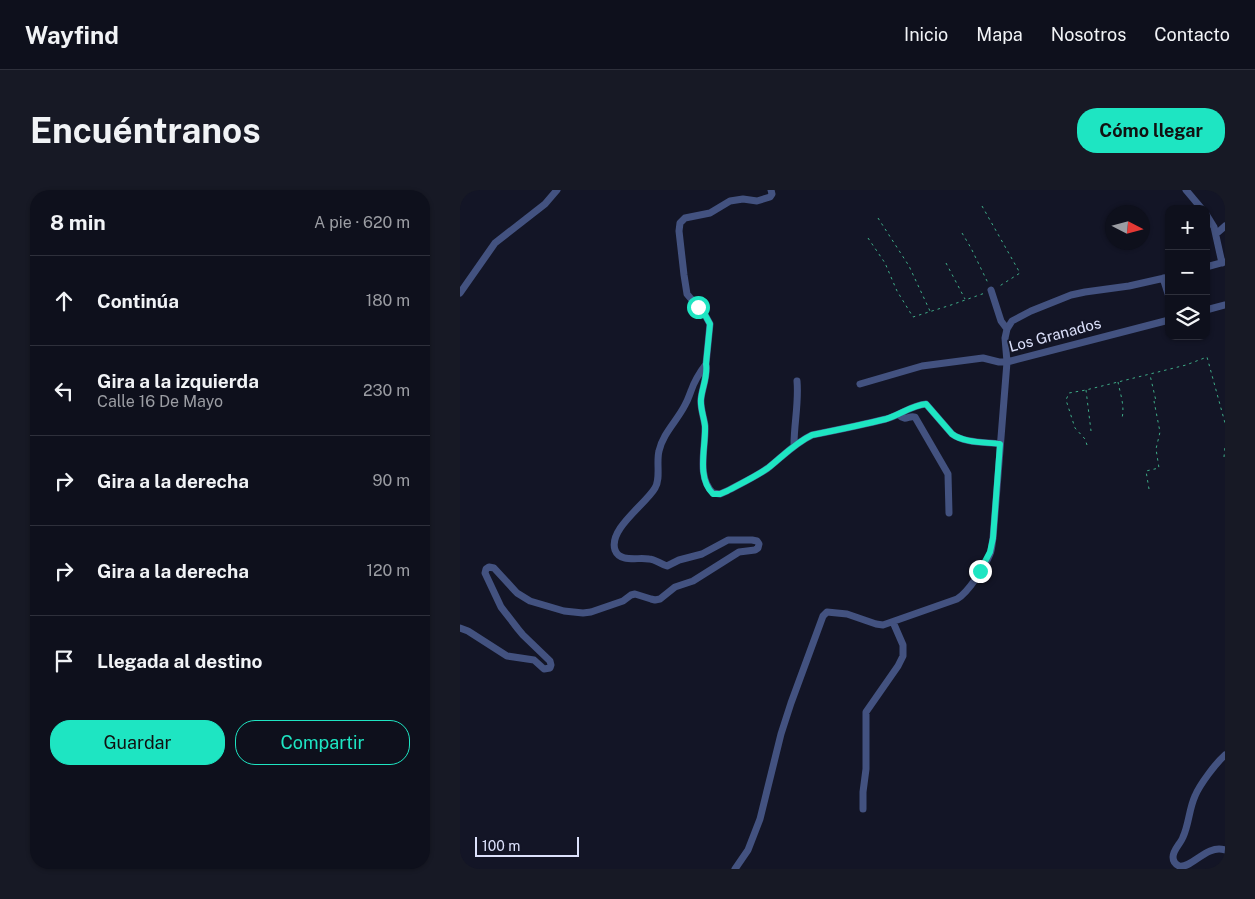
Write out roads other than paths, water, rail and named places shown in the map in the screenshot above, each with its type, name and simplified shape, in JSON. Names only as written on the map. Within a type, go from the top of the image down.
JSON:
[{"type":"street","points":[[460,293],[495,243],[544,204],[557,190]]},
{"type":"street","points":[[771,190],[770,198],[757,201],[743,199],[730,201],[710,213],[685,218],[680,223],[679,231],[687,294],[704,313],[710,324],[707,370],[701,400],[705,425],[702,456],[708,489],[713,494],[727,491],[768,468],[794,445],[812,435],[886,419],[920,404],[926,404],[957,438],[1000,444]]},
{"type":"street","points":[[1186,190],[1199,205]]},
{"type":"street","points":[[1210,219],[1224,262],[1210,266]]},
{"type":"street","points":[[1216,234],[1225,226]]},
{"type":"street","points":[[735,869],[748,850],[760,819],[786,719],[826,612],[846,614],[883,625],[957,599],[970,587],[990,552],[1007,362],[1005,338],[1007,328],[1012,321],[1071,295],[1165,278]]},
{"type":"street","points":[[991,290],[1001,321],[1007,328]]},
{"type":"street","points":[[1210,309],[1225,305]]},
{"type":"street","name":"Los Granados","points":[[860,384],[922,366],[983,358],[1007,362],[1165,321]]},
{"type":"street","points":[[460,628],[468,631],[507,656],[534,660],[544,669],[547,669],[550,668],[550,662],[522,635],[501,607],[485,573],[489,567],[494,568],[517,593],[530,601],[564,611],[583,613],[623,601],[634,594],[656,600],[675,586],[693,581],[739,552],[758,548],[759,544],[757,541],[728,540],[702,554],[679,560],[667,566],[650,559],[623,558],[618,555],[614,545],[621,529],[656,487],[659,451],[666,432],[682,412],[691,390],[706,364]]},
{"type":"street","points":[[794,445],[798,398],[797,382]]},
{"type":"street","points":[[898,415],[906,419],[912,416],[916,417],[948,474],[949,513]]},
{"type":"street","points":[[863,809],[866,769],[866,712],[903,656],[903,645],[893,622]]},
{"type":"street","points":[[1225,755],[1217,762],[1195,795],[1188,825],[1172,859],[1174,863],[1186,866],[1203,854],[1214,850],[1225,850]]},
{"type":"street","points":[[1220,869],[1225,862]]}]
